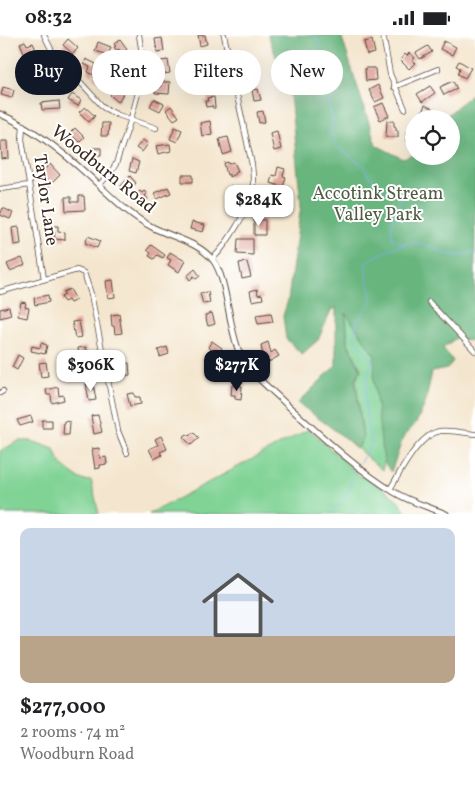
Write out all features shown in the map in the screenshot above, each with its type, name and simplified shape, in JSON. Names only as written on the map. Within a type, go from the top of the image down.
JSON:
[{"type":"street","points":[[44,35],[52,51],[98,103],[110,112],[156,127]]},
{"type":"street","points":[[99,185],[116,164],[142,79],[143,58],[139,35]]},
{"type":"street","points":[[224,35],[252,165],[253,187],[246,209],[221,250],[212,259],[221,279],[235,341],[246,363],[258,378],[366,472],[406,498],[446,514]]},
{"type":"street","points":[[383,35],[390,74],[405,109]]},
{"type":"street","points":[[394,87],[438,69]]},
{"type":"street","name":"Woodburn Road","points":[[0,114],[23,125],[57,149],[129,213],[154,228],[193,245],[212,259]]},
{"type":"street","name":"Taylor Lane","points":[[23,125],[22,139],[44,279]]},
{"type":"street","points":[[0,189],[29,185]]},
{"type":"street","points":[[0,292],[77,270],[85,270],[118,431],[127,453]]},
{"type":"street","points":[[429,302],[475,351]]},
{"type":"street","points":[[390,489],[419,444],[429,435],[440,431],[475,434]]},
{"type":"green space","name":"Accotink Stream Valley Park","points":[[268,35],[341,35],[376,145],[405,158],[405,165],[460,165],[460,110],[453,110],[475,91],[475,340],[456,338],[443,348],[453,361],[447,369],[432,372],[425,404],[416,423],[403,438],[391,472],[384,462],[381,442],[374,379],[375,356],[346,313],[347,343],[361,370],[355,380],[363,438],[357,449],[298,403],[336,365],[336,308],[331,310],[318,340],[302,354],[286,339],[283,316],[288,300],[301,205],[290,95],[343,95],[343,50],[274,50]]},
{"type":"green space","points":[[346,312],[401,394],[382,470],[358,449],[363,438],[356,380],[361,369],[348,343]]},
{"type":"green space","points":[[309,429],[361,477],[363,474],[398,500],[407,514],[149,514]]},
{"type":"green space","points":[[19,441],[32,441],[54,449],[59,460],[70,473],[85,481],[91,480],[99,514],[0,514],[0,451]]},
{"type":"building","points":[[198,35],[205,35],[207,44],[200,46]]},
{"type":"building","points":[[162,38],[164,50],[157,50],[155,39]]},
{"type":"building","points":[[68,39],[78,48],[76,50],[69,50],[63,45]]},
{"type":"building","points":[[120,39],[127,49],[116,50],[114,44]]},
{"type":"building","points":[[372,40],[375,53],[367,55],[364,42]]},
{"type":"building","points":[[25,41],[27,45],[33,43],[36,50],[23,50],[20,43]]},
{"type":"building","points":[[444,41],[456,47],[452,55],[440,49]]},
{"type":"building","points":[[98,42],[111,47],[110,50],[95,50]]},
{"type":"building","points":[[428,46],[432,52],[420,59],[416,53]]},
{"type":"building","points":[[409,53],[415,58],[412,61],[415,63],[409,69],[400,60],[405,54],[407,56]]},
{"type":"building","points":[[86,59],[92,62],[92,74],[88,72],[90,67],[84,64]]},
{"type":"building","points":[[165,60],[168,60],[170,73],[165,74]]},
{"type":"building","points":[[459,61],[471,68],[465,78],[458,74],[460,68],[456,66]]},
{"type":"building","points":[[365,68],[375,68],[376,80],[366,81]]},
{"type":"building","points":[[453,81],[457,89],[444,95],[440,87]]},
{"type":"building","points":[[165,82],[170,82],[169,94],[165,94]]},
{"type":"building","points":[[378,85],[384,98],[375,102],[369,90]]},
{"type":"building","points":[[430,86],[435,93],[422,102],[417,94]]},
{"type":"building","points":[[3,87],[14,90],[12,98],[1,95]]},
{"type":"building","points":[[74,95],[81,100],[78,106],[68,100]]},
{"type":"building","points":[[110,95],[122,95],[118,102]]},
{"type":"building","points":[[253,95],[260,95],[261,100],[254,101]]},
{"type":"building","points":[[214,97],[215,108],[212,106],[206,107],[205,101],[208,101],[207,98]]},
{"type":"building","points":[[154,99],[164,104],[160,111],[150,106]]},
{"type":"building","points":[[59,101],[60,109],[42,110],[41,103]]},
{"type":"building","points":[[383,103],[389,116],[380,120],[374,107]]},
{"type":"building","points":[[425,105],[433,109],[433,110],[423,110]]},
{"type":"building","points":[[171,106],[179,117],[174,120],[166,110]]},
{"type":"building","points":[[85,107],[95,116],[89,122],[79,112]]},
{"type":"building","points":[[263,111],[265,122],[259,123],[257,112]]},
{"type":"building","points":[[210,121],[212,134],[202,136],[200,123]]},
{"type":"building","points":[[387,121],[394,121],[394,126],[398,130],[398,137],[386,137]]},
{"type":"building","points":[[102,123],[109,123],[108,136],[101,136]]},
{"type":"building","points":[[175,127],[182,130],[177,142],[170,139]]},
{"type":"building","points":[[75,128],[84,137],[79,142],[70,133]]},
{"type":"building","points":[[277,131],[281,149],[274,151],[270,133]]},
{"type":"building","points":[[228,137],[232,152],[223,155],[219,139]]},
{"type":"building","points":[[143,140],[148,144],[142,152],[136,148]]},
{"type":"building","points":[[1,141],[8,141],[9,158],[2,159]]},
{"type":"building","points":[[170,144],[171,151],[158,154],[156,146]]},
{"type":"building","points":[[90,148],[101,148],[101,155],[90,155]]},
{"type":"building","points":[[132,159],[139,162],[136,173],[129,171]]},
{"type":"building","points":[[228,162],[229,164],[234,162],[238,171],[229,177],[224,163]]},
{"type":"building","points":[[50,164],[60,175],[48,187],[44,184],[47,181],[41,176],[44,174],[42,172]]},
{"type":"building","points":[[278,167],[285,169],[283,176],[286,177],[283,187],[270,183],[272,175],[276,176]]},
{"type":"building","points":[[182,175],[193,175],[193,182],[182,182]]},
{"type":"building","points":[[130,176],[136,183],[127,193],[120,187]]},
{"type":"building","points":[[230,186],[242,188],[241,195],[236,195],[234,199],[229,199],[230,196],[226,195],[227,190],[230,191]]},
{"type":"building","points":[[168,187],[171,193],[157,199],[154,193]]},
{"type":"building","points":[[140,191],[142,193],[144,191],[147,194],[145,196],[148,199],[143,204],[135,196]]},
{"type":"building","points":[[276,192],[283,194],[281,201],[285,201],[284,207],[280,206],[279,210],[272,208]]},
{"type":"building","points":[[79,196],[84,196],[85,210],[66,211],[65,197],[71,197],[71,202],[79,202]]},
{"type":"building","points":[[3,208],[13,213],[10,219],[0,215]]},
{"type":"building","points":[[254,219],[265,220],[265,235],[254,235]]},
{"type":"building","points":[[192,222],[205,225],[203,232],[190,229]]},
{"type":"building","points":[[51,226],[58,226],[58,231],[65,232],[65,240],[54,239],[55,232],[51,232]]},
{"type":"building","points":[[19,227],[21,244],[14,245],[12,228]]},
{"type":"building","points":[[88,236],[100,241],[97,248],[85,243]]},
{"type":"building","points":[[238,239],[253,239],[253,255],[237,254]]},
{"type":"building","points":[[151,245],[165,255],[163,258],[157,255],[154,259],[149,256],[151,253],[147,250]]},
{"type":"building","points":[[170,252],[185,261],[179,272],[168,265],[171,260],[167,258]]},
{"type":"building","points":[[22,258],[25,265],[10,271],[7,264]]},
{"type":"building","points":[[247,262],[251,277],[242,279],[239,263]]},
{"type":"building","points":[[195,269],[200,276],[196,279],[194,276],[190,280],[187,276]]},
{"type":"building","points":[[113,280],[115,297],[108,298],[106,281]]},
{"type":"building","points":[[70,289],[76,300],[70,303],[68,300],[64,302],[61,297],[65,295],[63,292]]},
{"type":"building","points":[[257,289],[258,295],[262,294],[263,299],[252,301],[250,291]]},
{"type":"building","points":[[208,292],[210,303],[203,304],[200,293]]},
{"type":"building","points":[[48,295],[49,302],[35,305],[34,298]]},
{"type":"building","points":[[21,302],[26,303],[25,307],[29,308],[27,318],[18,316]]},
{"type":"building","points":[[9,307],[11,315],[0,318],[0,309]]},
{"type":"building","points":[[212,313],[215,324],[208,326],[205,315]]},
{"type":"building","points":[[271,313],[273,322],[258,324],[256,315]]},
{"type":"building","points":[[119,314],[122,333],[115,334],[111,315]]},
{"type":"building","points":[[79,321],[82,337],[75,338],[72,322]]},
{"type":"building","points":[[212,341],[222,348],[215,358],[212,356],[212,350],[208,347]]},
{"type":"building","points":[[268,342],[271,353],[275,350],[279,356],[267,363],[263,357],[261,345]]},
{"type":"building","points":[[41,343],[47,345],[45,354],[31,351],[32,346],[40,348]]},
{"type":"building","points":[[86,347],[89,365],[81,366],[78,348]]},
{"type":"building","points":[[167,347],[169,354],[160,357],[158,350]]},
{"type":"building","points":[[18,355],[23,358],[17,370],[12,367]]},
{"type":"building","points":[[46,362],[48,376],[41,377],[39,363]]},
{"type":"building","points":[[121,363],[129,363],[130,375],[122,376]]},
{"type":"building","points":[[93,383],[96,400],[89,401],[86,384]]},
{"type":"building","points":[[232,385],[242,386],[241,400],[235,399],[235,395],[231,395]]},
{"type":"building","points":[[58,387],[59,396],[63,395],[64,400],[52,403],[51,395],[47,395],[46,390]]},
{"type":"building","points":[[134,393],[135,397],[140,397],[141,404],[130,406],[127,394]]},
{"type":"building","points":[[98,415],[102,432],[94,434],[91,416]]},
{"type":"building","points":[[31,416],[33,422],[20,426],[17,420]]},
{"type":"building","points":[[42,420],[52,420],[52,428],[42,428]]},
{"type":"building","points":[[64,421],[70,422],[69,435],[63,435]]},
{"type":"building","points":[[193,432],[199,438],[191,445],[183,437],[187,434],[189,436]]},
{"type":"building","points":[[161,436],[167,449],[160,452],[162,455],[154,459],[149,449],[158,445],[155,439]]},
{"type":"building","points":[[99,448],[100,458],[106,457],[107,464],[100,465],[100,468],[95,469],[92,449]]},
{"type":"waterway","points":[[315,35],[321,47],[317,51],[321,67],[318,77],[324,84],[330,85],[332,92],[329,102],[333,124],[329,130],[338,148],[364,166],[368,175],[377,186],[384,189],[393,189],[401,199],[392,223],[392,233],[393,239],[406,245]]},
{"type":"waterway","points":[[359,464],[372,443],[367,424],[365,402],[367,380],[373,361],[354,337],[356,321],[369,305],[371,299],[366,262],[396,247],[413,243],[428,246],[455,256],[475,253]]},
{"type":"waterway","points":[[331,514],[349,491],[354,471],[357,468]]}]
